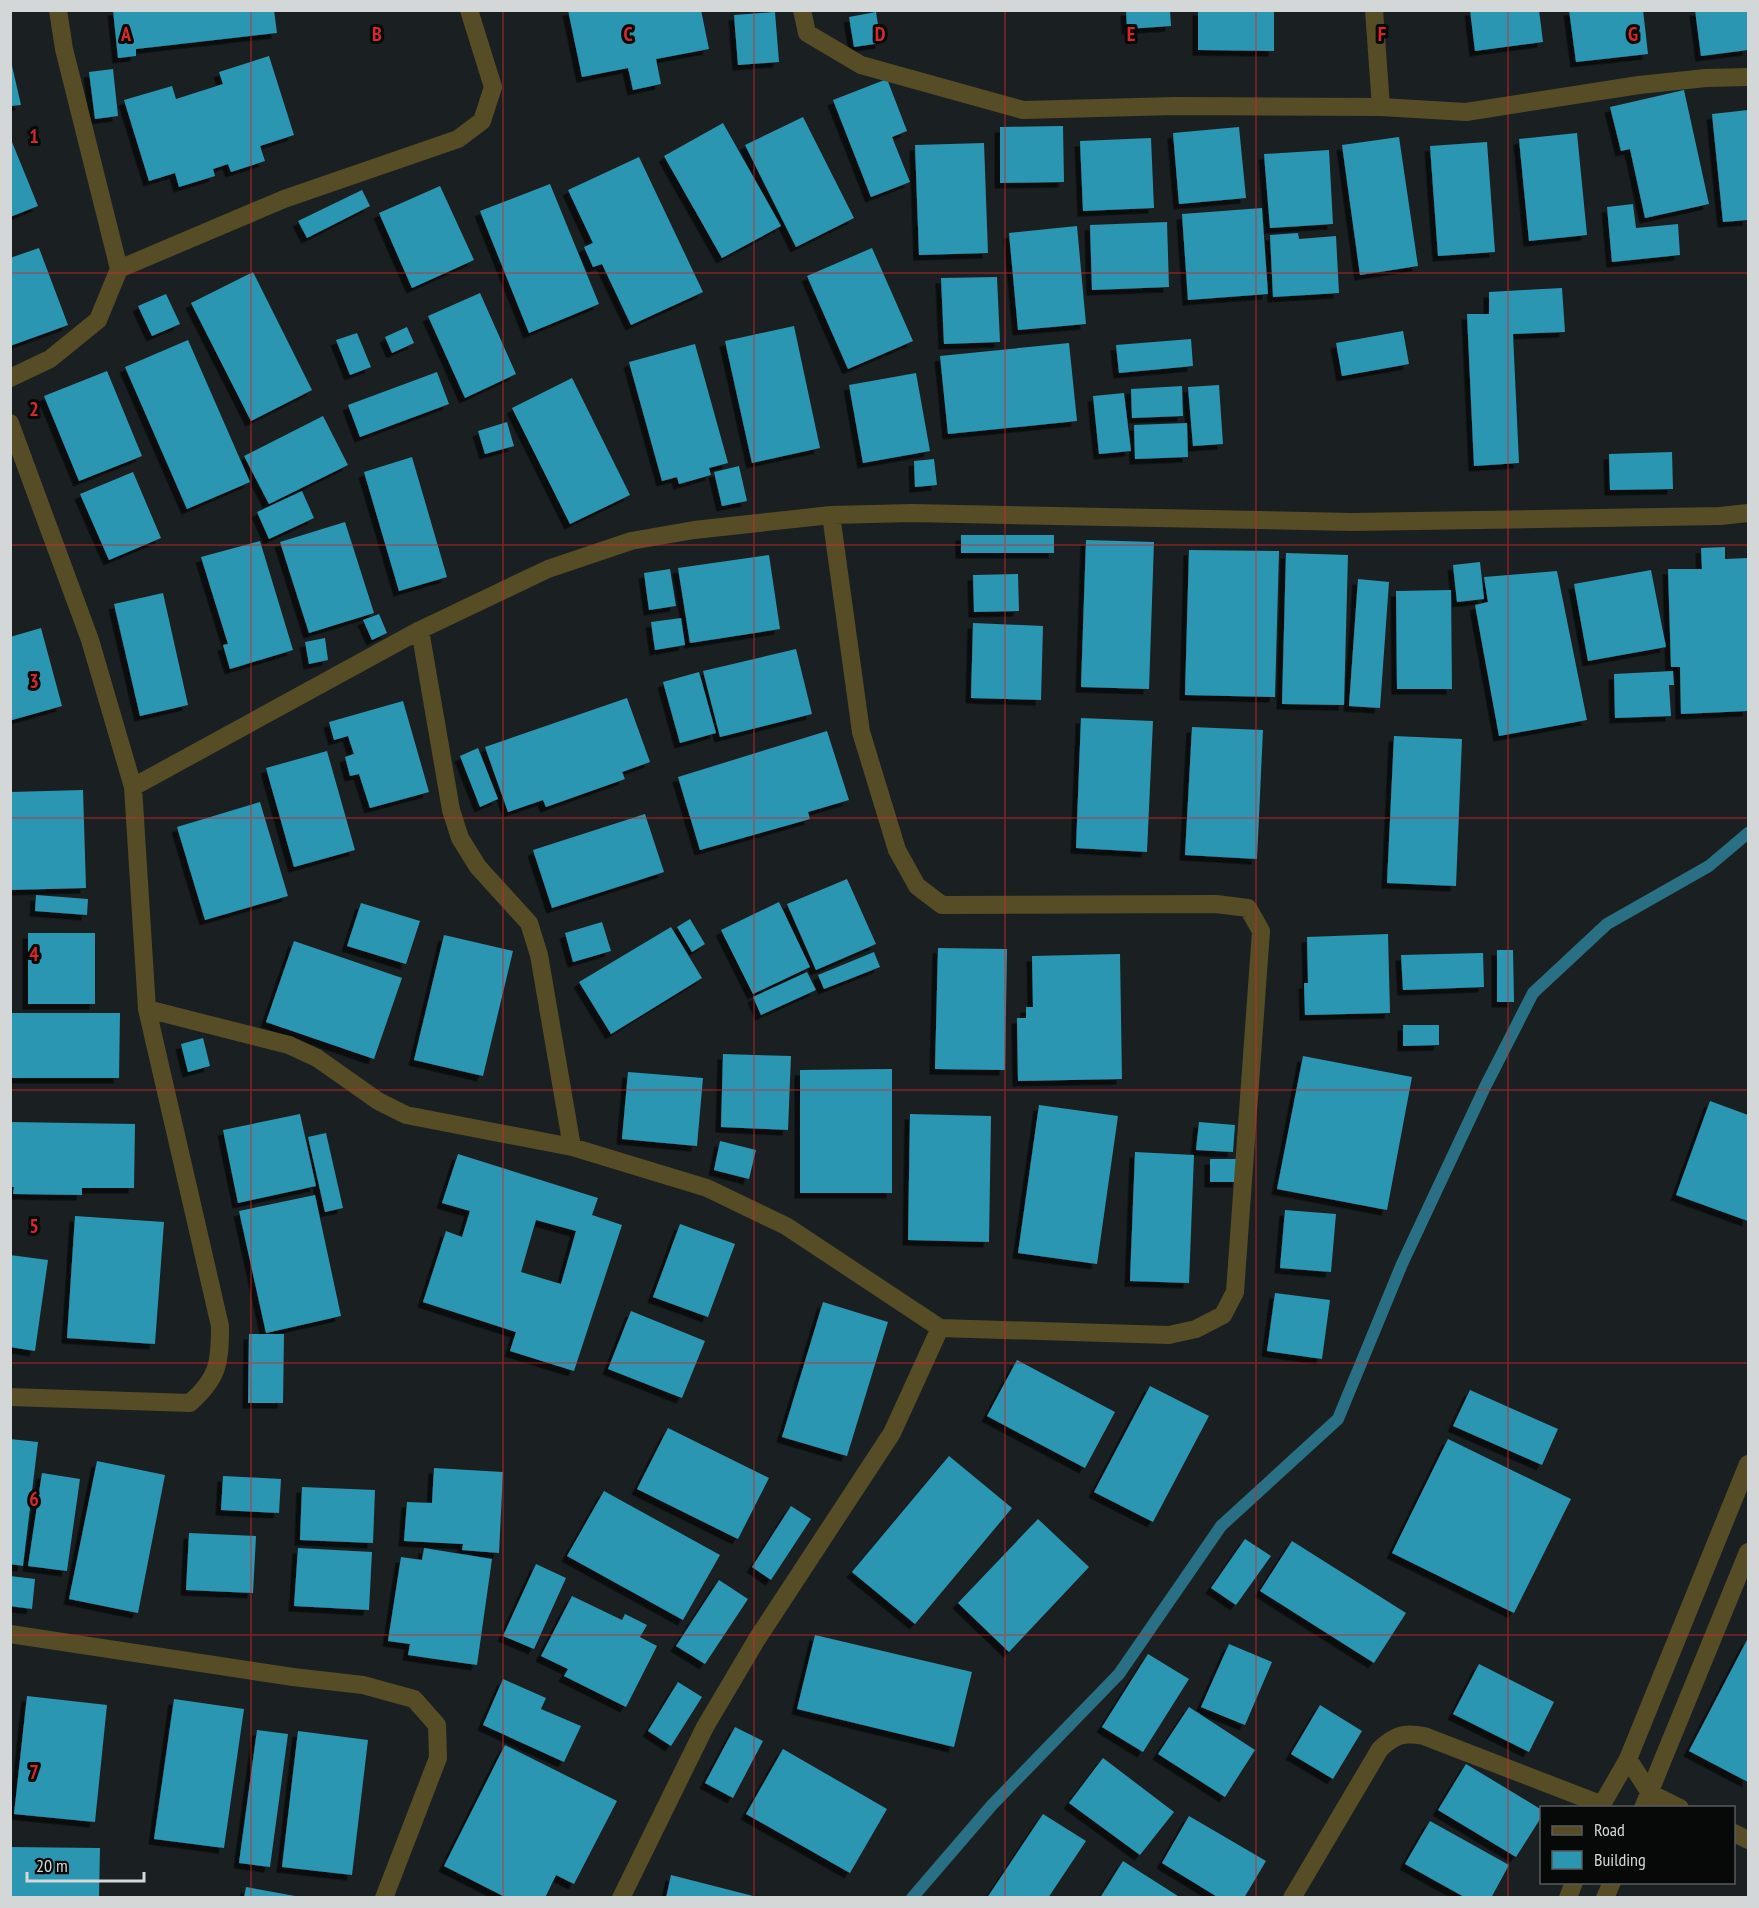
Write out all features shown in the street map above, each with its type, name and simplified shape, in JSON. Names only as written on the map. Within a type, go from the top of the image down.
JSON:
[{"type":"street","points":[[10,378],[50,359],[98,320],[119,269],[64,49],[58,10]]},
{"type":"street","points":[[119,269],[284,199],[458,139],[482,121],[493,87],[469,10]]},
{"type":"street","points":[[802,10],[807,33],[861,65],[1023,110],[1174,106],[1382,107],[1466,112],[1639,85],[1706,78],[1749,77]]},
{"type":"street","points":[[1374,10],[1382,107]]},
{"type":"street","points":[[10,423],[90,640],[133,787],[147,1009],[218,1315],[220,1360],[210,1385],[190,1403],[10,1398]]},
{"type":"street","points":[[133,787],[420,630],[548,569],[631,541],[694,530],[831,515],[912,513],[1352,522],[1708,516],[1749,513]]},
{"type":"street","points":[[147,1009],[289,1045],[317,1058],[378,1101],[406,1115],[572,1147],[706,1188],[786,1226],[940,1328],[1169,1335],[1196,1329],[1223,1314],[1235,1292],[1261,931],[1248,908],[1216,904],[942,905],[917,886],[897,850],[861,732],[831,515]]},
{"type":"street","points":[[420,630],[451,810],[460,838],[478,867],[529,923],[539,955],[572,1147]]},
{"type":"street","points":[[621,1898],[705,1727],[757,1639],[892,1433],[940,1328]]},
{"type":"street","points":[[1292,1898],[1380,1749],[1394,1736],[1408,1733],[1424,1736],[1600,1806],[1628,1759],[1749,1464]]},
{"type":"street","points":[[1646,1800],[1749,1552]]},
{"type":"street","points":[[10,1635],[363,1685],[414,1699],[436,1725],[438,1758],[384,1898]]},
{"type":"street","points":[[1628,1759],[1646,1800]]},
{"type":"street","points":[[1646,1800],[1672,1806]]},
{"type":"street","points":[[1735,1833],[1749,1840]]},
{"type":"street","points":[[1605,1898],[1611,1884]]},
{"type":"building","points":[[113,10],[274,10],[277,33],[136,49],[136,56],[118,58]]},
{"type":"building","points":[[568,10],[701,10],[709,49],[656,59],[661,84],[633,90],[628,68],[582,77]]},
{"type":"building","points":[[1126,10],[1170,10],[1171,26],[1127,29]]},
{"type":"building","points":[[1198,10],[1274,10],[1274,51],[1198,50]]},
{"type":"building","points":[[1470,10],[1539,10],[1543,42],[1475,51]]},
{"type":"building","points":[[1569,10],[1643,10],[1648,54],[1576,62]]},
{"type":"building","points":[[1695,10],[1748,10],[1748,50],[1701,56]]},
{"type":"building","points":[[775,12],[779,62],[738,65],[734,15]]},
{"type":"building","points":[[876,12],[881,43],[854,47],[849,17]]},
{"type":"building","points":[[269,56],[294,135],[260,146],[265,161],[231,172],[228,164],[213,169],[215,176],[179,187],[175,173],[149,181],[124,100],[172,86],[176,99],[223,84],[219,72]]},
{"type":"building","points":[[10,57],[21,105],[10,106]]},
{"type":"building","points":[[113,69],[118,116],[95,119],[89,72]]},
{"type":"building","points":[[887,79],[907,131],[892,137],[910,182],[871,197],[833,100]]},
{"type":"building","points":[[1684,90],[1709,204],[1645,218],[1630,149],[1621,151],[1610,107]]},
{"type":"building","points":[[1748,110],[1748,220],[1723,222],[1712,114]]},
{"type":"building","points":[[803,117],[854,218],[796,247],[745,145]]},
{"type":"building","points":[[723,123],[781,226],[722,258],[664,156]]},
{"type":"building","points":[[1063,126],[1064,182],[1000,183],[1000,127]]},
{"type":"building","points":[[1239,127],[1246,198],[1179,204],[1173,133]]},
{"type":"building","points":[[1577,133],[1587,235],[1529,241],[1519,139]]},
{"type":"building","points":[[10,137],[38,206],[10,217]]},
{"type":"building","points":[[1399,137],[1418,266],[1360,275],[1342,145]]},
{"type":"building","points":[[1151,138],[1154,208],[1083,211],[1080,141]]},
{"type":"building","points":[[1487,142],[1495,252],[1438,256],[1430,146]]},
{"type":"building","points":[[984,143],[988,253],[919,255],[915,145]]},
{"type":"building","points":[[1329,150],[1333,224],[1270,228],[1264,154]]},
{"type":"building","points":[[639,157],[703,292],[631,325],[602,264],[593,267],[584,247],[593,243],[568,190]]},
{"type":"building","points":[[550,184],[599,304],[529,333],[480,211]]},
{"type":"building","points":[[440,186],[474,260],[412,288],[379,213]]},
{"type":"building","points":[[362,190],[370,206],[307,238],[298,221]]},
{"type":"building","points":[[1633,204],[1636,228],[1678,224],[1680,255],[1612,262],[1607,207]]},
{"type":"building","points":[[1262,208],[1268,294],[1188,300],[1182,214]]},
{"type":"building","points":[[1167,222],[1169,287],[1092,290],[1090,225]]},
{"type":"building","points":[[1077,226],[1086,324],[1018,330],[1009,233]]},
{"type":"building","points":[[1298,233],[1299,239],[1336,236],[1339,293],[1273,297],[1270,235]]},
{"type":"building","points":[[39,248],[68,325],[10,346],[10,258]]},
{"type":"building","points":[[872,248],[913,341],[848,369],[807,276]]},
{"type":"building","points":[[253,272],[312,390],[251,421],[191,303]]},
{"type":"building","points":[[997,277],[1000,342],[944,344],[941,278]]},
{"type":"building","points":[[1562,288],[1565,332],[1513,334],[1519,463],[1474,466],[1467,314],[1489,314],[1489,292]]},
{"type":"building","points":[[480,293],[516,374],[465,398],[428,316]]},
{"type":"building","points":[[166,294],[180,324],[152,336],[138,306]]},
{"type":"building","points":[[794,326],[820,448],[752,463],[725,341]]},
{"type":"building","points":[[407,327],[414,343],[392,353],[385,337]]},
{"type":"building","points":[[1403,331],[1409,364],[1342,376],[1336,343]]},
{"type":"building","points":[[357,333],[371,367],[350,375],[336,340]]},
{"type":"building","points":[[1191,339],[1193,366],[1119,373],[1116,345]]},
{"type":"building","points":[[188,340],[250,482],[187,509],[125,367]]},
{"type":"building","points":[[1069,343],[1077,421],[948,434],[940,356]]},
{"type":"building","points":[[695,344],[728,463],[709,468],[711,475],[679,484],[677,477],[662,481],[629,362]]},
{"type":"building","points":[[107,371],[142,456],[79,481],[44,396]]},
{"type":"building","points":[[437,372],[449,404],[360,437],[348,405]]},
{"type":"building","points":[[916,373],[930,451],[863,463],[849,385]]},
{"type":"building","points":[[572,378],[630,495],[570,524],[512,408]]},
{"type":"building","points":[[1219,385],[1223,444],[1193,446],[1188,387]]},
{"type":"building","points":[[1182,386],[1183,416],[1132,418],[1131,389]]},
{"type":"building","points":[[1124,393],[1131,451],[1099,454],[1093,396]]},
{"type":"building","points":[[323,416],[348,465],[269,504],[244,456]]},
{"type":"building","points":[[507,422],[514,446],[485,454],[478,431]]},
{"type":"building","points":[[1187,423],[1188,457],[1135,459],[1134,425]]},
{"type":"building","points":[[1672,452],[1673,489],[1610,490],[1609,454]]},
{"type":"building","points":[[412,457],[447,577],[399,591],[364,472]]},
{"type":"building","points":[[934,459],[937,485],[915,487],[914,461]]},
{"type":"building","points":[[739,466],[747,501],[722,506],[714,472]]},
{"type":"building","points":[[133,472],[161,538],[109,560],[80,494]]},
{"type":"building","points":[[302,491],[314,518],[269,539],[257,512]]},
{"type":"building","points":[[345,522],[374,613],[309,633],[280,542]]},
{"type":"building","points":[[961,535],[1054,535],[1054,553],[961,553]]},
{"type":"building","points":[[1086,540],[1154,542],[1149,689],[1081,687]]},
{"type":"building","points":[[260,541],[293,650],[230,669],[223,645],[228,644],[201,557]]},
{"type":"building","points":[[1725,547],[1725,559],[1748,558],[1748,711],[1681,714],[1680,667],[1671,667],[1668,569],[1702,569],[1701,548]]},
{"type":"building","points":[[1189,550],[1279,551],[1275,697],[1185,695]]},
{"type":"building","points":[[1286,553],[1348,555],[1344,705],[1282,704]]},
{"type":"building","points":[[769,555],[780,629],[690,643],[678,568]]},
{"type":"building","points":[[1480,562],[1484,599],[1457,602],[1453,565]]},
{"type":"building","points":[[670,569],[676,606],[649,610],[644,573]]},
{"type":"building","points":[[1651,570],[1666,647],[1588,661],[1574,584]]},
{"type":"building","points":[[1557,571],[1587,720],[1499,736],[1475,605],[1488,602],[1484,577]]},
{"type":"building","points":[[1018,574],[1019,611],[974,612],[973,575]]},
{"type":"building","points":[[1358,579],[1389,582],[1380,708],[1349,706]]},
{"type":"building","points":[[1451,590],[1452,689],[1397,689],[1396,591]]},
{"type":"building","points":[[163,593],[188,705],[140,716],[114,604]]},
{"type":"building","points":[[379,614],[387,633],[372,640],[363,620]]},
{"type":"building","points":[[681,618],[685,645],[655,650],[651,622]]},
{"type":"building","points":[[973,623],[1043,626],[1041,700],[971,698]]},
{"type":"building","points":[[41,628],[62,706],[12,720],[10,637]]},
{"type":"building","points":[[325,638],[328,660],[309,664],[305,642]]},
{"type":"building","points":[[796,649],[812,714],[720,737],[703,671]]},
{"type":"building","points":[[1673,671],[1674,685],[1669,685],[1671,716],[1615,718],[1614,674]]},
{"type":"building","points":[[699,672],[716,733],[680,743],[663,682]]},
{"type":"building","points":[[627,698],[650,762],[622,772],[625,779],[546,807],[543,800],[508,812],[485,747]]},
{"type":"building","points":[[403,701],[429,792],[370,808],[359,774],[350,776],[345,757],[354,754],[348,736],[334,740],[329,722]]},
{"type":"building","points":[[1081,718],[1153,721],[1147,852],[1076,848]]},
{"type":"building","points":[[1192,727],[1263,730],[1257,859],[1185,855]]},
{"type":"building","points":[[827,731],[849,800],[808,812],[810,819],[700,850],[678,777]]},
{"type":"building","points":[[1394,736],[1462,739],[1456,886],[1387,883]]},
{"type":"building","points":[[478,748],[498,799],[480,807],[460,756]]},
{"type":"building","points":[[327,751],[355,850],[294,867],[266,768]]},
{"type":"building","points":[[83,790],[86,888],[10,890],[10,792]]},
{"type":"building","points":[[260,802],[288,896],[205,920],[177,827]]},
{"type":"building","points":[[645,814],[664,872],[552,908],[533,850]]},
{"type":"building","points":[[847,879],[876,944],[816,970],[787,904]]},
{"type":"building","points":[[36,895],[88,899],[87,915],[35,911]]},
{"type":"building","points":[[779,902],[810,967],[753,994],[721,930]]},
{"type":"building","points":[[361,903],[420,921],[406,964],[347,946]]},
{"type":"building","points":[[690,919],[705,944],[692,952],[677,927]]},
{"type":"building","points":[[602,922],[611,951],[573,962],[565,933]]},
{"type":"building","points":[[671,927],[702,978],[611,1034],[579,982]]},
{"type":"building","points":[[28,933],[95,933],[95,1004],[28,1004]]},
{"type":"building","points":[[1388,934],[1390,1013],[1305,1015],[1304,983],[1308,983],[1307,937]]},
{"type":"building","points":[[444,935],[513,951],[483,1076],[414,1060]]},
{"type":"building","points":[[294,941],[402,978],[374,1059],[266,1022]]},
{"type":"building","points":[[938,948],[1007,949],[1005,1070],[935,1069]]},
{"type":"building","points":[[1497,950],[1513,950],[1514,1002],[1497,1002]]},
{"type":"building","points":[[874,952],[880,967],[824,989],[818,975]]},
{"type":"building","points":[[1483,953],[1484,987],[1403,990],[1401,955]]},
{"type":"building","points":[[1120,954],[1122,1079],[1018,1081],[1017,1018],[1026,1018],[1026,1007],[1033,1007],[1032,956]]},
{"type":"building","points":[[807,972],[816,990],[761,1015],[753,997]]},
{"type":"building","points":[[10,1013],[120,1013],[119,1078],[10,1078]]},
{"type":"building","points":[[1403,1025],[1439,1025],[1439,1045],[1403,1046]]},
{"type":"building","points":[[203,1038],[210,1066],[188,1072],[181,1044]]},
{"type":"building","points":[[723,1054],[791,1056],[788,1130],[721,1127]]},
{"type":"building","points":[[1303,1056],[1412,1077],[1387,1210],[1277,1189]]},
{"type":"building","points":[[892,1069],[892,1193],[800,1193],[800,1070]]},
{"type":"building","points":[[628,1072],[703,1078],[697,1146],[622,1139]]},
{"type":"building","points":[[1710,1101],[1748,1115],[1748,1221],[1676,1195]]},
{"type":"building","points":[[1039,1105],[1118,1116],[1097,1264],[1018,1253]]},
{"type":"building","points":[[300,1114],[316,1186],[238,1203],[223,1130]]},
{"type":"building","points":[[910,1114],[991,1116],[989,1242],[908,1240]]},
{"type":"building","points":[[10,1122],[135,1124],[134,1188],[82,1188],[82,1195],[13,1194],[14,1187],[10,1187]]},
{"type":"building","points":[[1199,1122],[1235,1125],[1233,1152],[1196,1150]]},
{"type":"building","points":[[326,1133],[343,1208],[325,1212],[308,1137]]},
{"type":"building","points":[[720,1141],[756,1150],[749,1179],[714,1170]]},
{"type":"building","points":[[1135,1152],[1194,1155],[1189,1283],[1130,1281]]},
{"type":"building","points":[[458,1154],[598,1198],[592,1215],[622,1225],[574,1371],[510,1351],[516,1332],[423,1302],[446,1231],[462,1237],[470,1211],[442,1203]],"holes":[[[536,1220],[576,1231],[561,1284],[521,1272]]]},
{"type":"building","points":[[1210,1159],[1238,1159],[1238,1182],[1210,1182]]},
{"type":"building","points":[[315,1195],[341,1316],[266,1333],[239,1211]]},
{"type":"building","points":[[1285,1210],[1336,1214],[1331,1272],[1280,1268]]},
{"type":"building","points":[[75,1216],[164,1222],[155,1344],[67,1338]]},
{"type":"building","points":[[680,1224],[735,1244],[708,1317],[653,1297]]},
{"type":"building","points":[[10,1255],[48,1260],[35,1351],[10,1347]]},
{"type":"building","points":[[1275,1293],[1330,1300],[1322,1359],[1267,1351]]},
{"type":"building","points":[[823,1302],[888,1322],[847,1456],[782,1437]]},
{"type":"building","points":[[631,1311],[705,1341],[682,1398],[608,1369]]},
{"type":"building","points":[[249,1334],[284,1334],[283,1403],[248,1403]]},
{"type":"building","points":[[1017,1360],[1115,1412],[1085,1468],[987,1416]]},
{"type":"building","points":[[1150,1386],[1209,1416],[1153,1522],[1094,1492]]},
{"type":"building","points":[[1470,1390],[1558,1429],[1542,1465],[1453,1426]]},
{"type":"building","points":[[668,1428],[769,1478],[738,1539],[637,1489]]},
{"type":"building","points":[[10,1439],[38,1442],[23,1566],[10,1564]]},
{"type":"building","points":[[1448,1439],[1571,1499],[1514,1613],[1392,1553]]},
{"type":"building","points":[[949,1456],[1012,1508],[915,1624],[852,1572]]},
{"type":"building","points":[[97,1461],[165,1475],[138,1613],[69,1599]]},
{"type":"building","points":[[434,1468],[503,1472],[499,1553],[462,1550],[463,1544],[404,1541],[407,1502],[432,1503]]},
{"type":"building","points":[[42,1473],[80,1479],[67,1571],[28,1566]]},
{"type":"building","points":[[223,1476],[281,1479],[279,1513],[221,1510]]},
{"type":"building","points":[[302,1487],[375,1490],[373,1543],[300,1540]]},
{"type":"building","points":[[604,1491],[720,1555],[683,1620],[567,1556]]},
{"type":"building","points":[[791,1506],[811,1519],[771,1580],[752,1567]]},
{"type":"building","points":[[1038,1519],[1089,1567],[1009,1652],[958,1603]]},
{"type":"building","points":[[189,1533],[256,1536],[253,1593],[186,1590]]},
{"type":"building","points":[[1245,1539],[1271,1556],[1236,1605],[1211,1588]]},
{"type":"building","points":[[1292,1541],[1406,1613],[1374,1663],[1260,1591]]},
{"type":"building","points":[[298,1548],[372,1552],[369,1610],[294,1606]]},
{"type":"building","points":[[424,1548],[492,1559],[477,1665],[408,1655],[410,1644],[388,1641],[401,1557],[422,1560]]},
{"type":"building","points":[[536,1564],[566,1578],[534,1649],[503,1636]]},
{"type":"building","points":[[10,1576],[35,1579],[32,1609],[10,1606]]},
{"type":"building","points":[[719,1580],[748,1599],[705,1664],[676,1646]]},
{"type":"building","points":[[572,1596],[622,1620],[625,1614],[647,1625],[640,1637],[657,1646],[626,1707],[564,1676],[568,1669],[541,1656]]},
{"type":"building","points":[[815,1635],[972,1672],[954,1747],[797,1709]]},
{"type":"building","points":[[1748,1638],[1748,1782],[1689,1751]]},
{"type":"building","points":[[1229,1644],[1272,1662],[1245,1725],[1201,1707]]},
{"type":"building","points":[[1148,1654],[1189,1679],[1143,1752],[1102,1727]]},
{"type":"building","points":[[1479,1664],[1554,1702],[1529,1752],[1453,1714]]},
{"type":"building","points":[[503,1679],[546,1698],[541,1709],[581,1726],[564,1762],[483,1725]]},
{"type":"building","points":[[678,1682],[702,1697],[671,1746],[648,1731]]},
{"type":"building","points":[[27,1696],[107,1705],[95,1822],[14,1814]]},
{"type":"building","points":[[174,1699],[244,1709],[224,1848],[154,1839]]},
{"type":"building","points":[[1320,1705],[1362,1731],[1333,1779],[1291,1754]]},
{"type":"building","points":[[1189,1707],[1255,1750],[1225,1797],[1158,1754]]},
{"type":"building","points":[[735,1727],[763,1741],[733,1798],[705,1783]]},
{"type":"building","points":[[257,1730],[288,1734],[270,1867],[239,1863]]},
{"type":"building","points":[[298,1731],[368,1740],[352,1875],[282,1867]]},
{"type":"building","points":[[505,1745],[617,1801],[574,1884],[556,1875],[545,1898],[507,1898],[444,1866]]},
{"type":"building","points":[[783,1749],[887,1809],[850,1873],[746,1814]]},
{"type":"building","points":[[1103,1758],[1174,1812],[1140,1855],[1069,1803]]},
{"type":"building","points":[[1466,1764],[1540,1809],[1540,1819],[1516,1857],[1438,1810]]},
{"type":"building","points":[[1043,1814],[1086,1841],[1048,1898],[987,1898]]},
{"type":"building","points":[[1189,1816],[1266,1861],[1244,1898],[1219,1898],[1162,1863]]},
{"type":"building","points":[[1430,1821],[1509,1865],[1491,1898],[1466,1898],[1405,1864]]},
{"type":"building","points":[[10,1847],[100,1848],[99,1898],[10,1898]]},
{"type":"building","points":[[1123,1861],[1181,1898],[1100,1898]]},
{"type":"building","points":[[671,1875],[757,1897],[757,1898],[666,1898]]},
{"type":"building","points":[[246,1887],[295,1896],[295,1898],[244,1898]]},
{"type":"waterway","points":[[912,1898],[992,1805],[1119,1674],[1221,1526],[1338,1419],[1402,1264],[1485,1087],[1533,993],[1607,924],[1709,866],[1748,833]]}]
